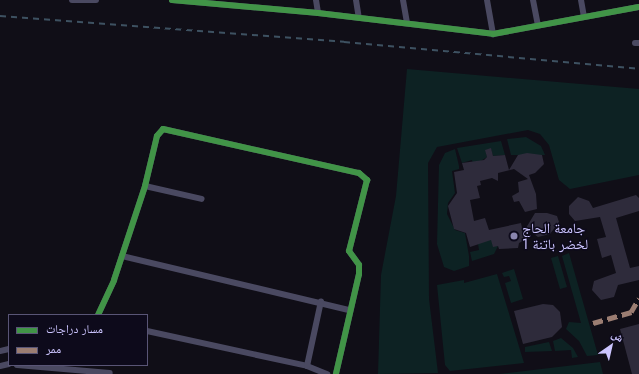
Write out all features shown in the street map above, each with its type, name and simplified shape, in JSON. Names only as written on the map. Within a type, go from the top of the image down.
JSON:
[{"type":"street","points":[[72,0],[96,0]]},
{"type":"street","points":[[172,0],[407,22],[493,34],[639,7],[637,0]]},
{"type":"street","points":[[316,0],[318,13]]},
{"type":"street","points":[[356,0],[359,18]]},
{"type":"street","points":[[403,0],[407,22]]},
{"type":"street","points":[[487,0],[493,34]]},
{"type":"street","points":[[533,0],[538,26]]},
{"type":"street","points":[[581,0],[584,17]]},
{"type":"street","points":[[98,314],[122,256],[146,186],[157,136],[163,129],[364,175],[367,180],[350,251],[359,265],[336,374]]},
{"type":"street","points":[[146,186],[202,199]]},
{"type":"street","points":[[122,256],[321,301],[349,310]]},
{"type":"street","points":[[307,366],[321,301]]},
{"type":"street","points":[[148,331],[307,366],[327,374]]},
{"type":"street","points":[[29,366],[110,373]]},
{"type":"green space","points":[[407,69],[639,89],[639,175],[570,189],[559,180],[549,145],[540,134],[528,130],[437,147],[428,163],[429,299],[438,373],[378,374],[381,275],[396,196]]},
{"type":"green space","points":[[526,137],[541,146],[545,155],[511,155],[507,139]]},
{"type":"green space","points":[[501,141],[505,155],[493,156],[491,149],[486,150],[487,157],[473,166],[472,160],[462,163],[457,148]]},
{"type":"green space","points":[[455,149],[459,169],[452,171],[455,193],[448,203],[447,214],[455,230],[465,233],[469,256],[469,266],[454,271],[444,267],[437,244],[439,165],[445,153]]},
{"type":"green space","points":[[490,236],[498,246],[494,254],[472,261],[470,252],[479,250],[478,244]]},
{"type":"green space","points":[[569,253],[598,355],[587,356],[579,341],[566,329],[569,322],[581,323],[562,256]]},
{"type":"green space","points":[[558,256],[567,287],[560,289],[551,258]]},
{"type":"green space","points":[[514,269],[523,299],[511,303],[505,283],[511,281],[509,276],[504,277],[502,273]]},
{"type":"green space","points":[[497,274],[524,363],[450,371],[445,365],[437,285],[464,280],[464,283]]},
{"type":"green space","points":[[561,338],[573,348],[578,357],[572,358],[571,350],[555,351],[553,341]]},
{"type":"green space","points":[[549,342],[552,351],[525,352],[525,347]]},
{"type":"green space","points":[[600,362],[603,374],[499,374]]},
{"type":"building","points":[[491,148],[493,156],[505,155],[509,170],[518,155],[527,153],[542,155],[544,164],[535,173],[529,175],[536,194],[537,209],[525,212],[519,201],[514,202],[512,196],[519,192],[518,182],[528,179],[514,169],[498,173],[498,181],[492,178],[480,181],[481,185],[477,186],[480,198],[470,200],[474,221],[485,218],[489,230],[521,223],[523,233],[535,213],[547,213],[557,216],[559,222],[550,234],[538,237],[527,229],[529,238],[519,243],[518,248],[499,249],[498,246],[493,247],[491,240],[470,247],[466,233],[454,229],[448,206],[457,193],[454,172],[464,170],[462,163],[484,160],[487,157],[485,150]]},
{"type":"building","points":[[636,195],[639,198],[639,211],[616,218],[630,268],[639,266],[639,280],[618,285],[614,297],[601,300],[592,290],[594,281],[616,273],[611,255],[602,258],[597,239],[606,237],[600,217],[575,221],[569,214],[569,206],[578,197],[589,201],[593,208]]},
{"type":"building","points":[[543,304],[553,305],[560,312],[562,327],[552,337],[523,344],[514,311]]},
{"type":"building","points":[[639,324],[639,374],[632,374],[620,329]]},
{"type":"railway","points":[[0,16],[344,42],[639,69]]},
{"type":"marked path","points":[[593,323],[631,312],[639,298]]},
{"type":"cycle path","points":[[172,0],[318,13],[493,34],[639,7]]},
{"type":"cycle path","points":[[98,314],[114,280],[145,186],[157,136],[163,129],[359,173],[367,180],[349,251],[359,265],[359,274],[336,374]]},
{"type":"place","name":"جامعة الحاج لخضر باتنة 1","points":[[514,236]]}]
